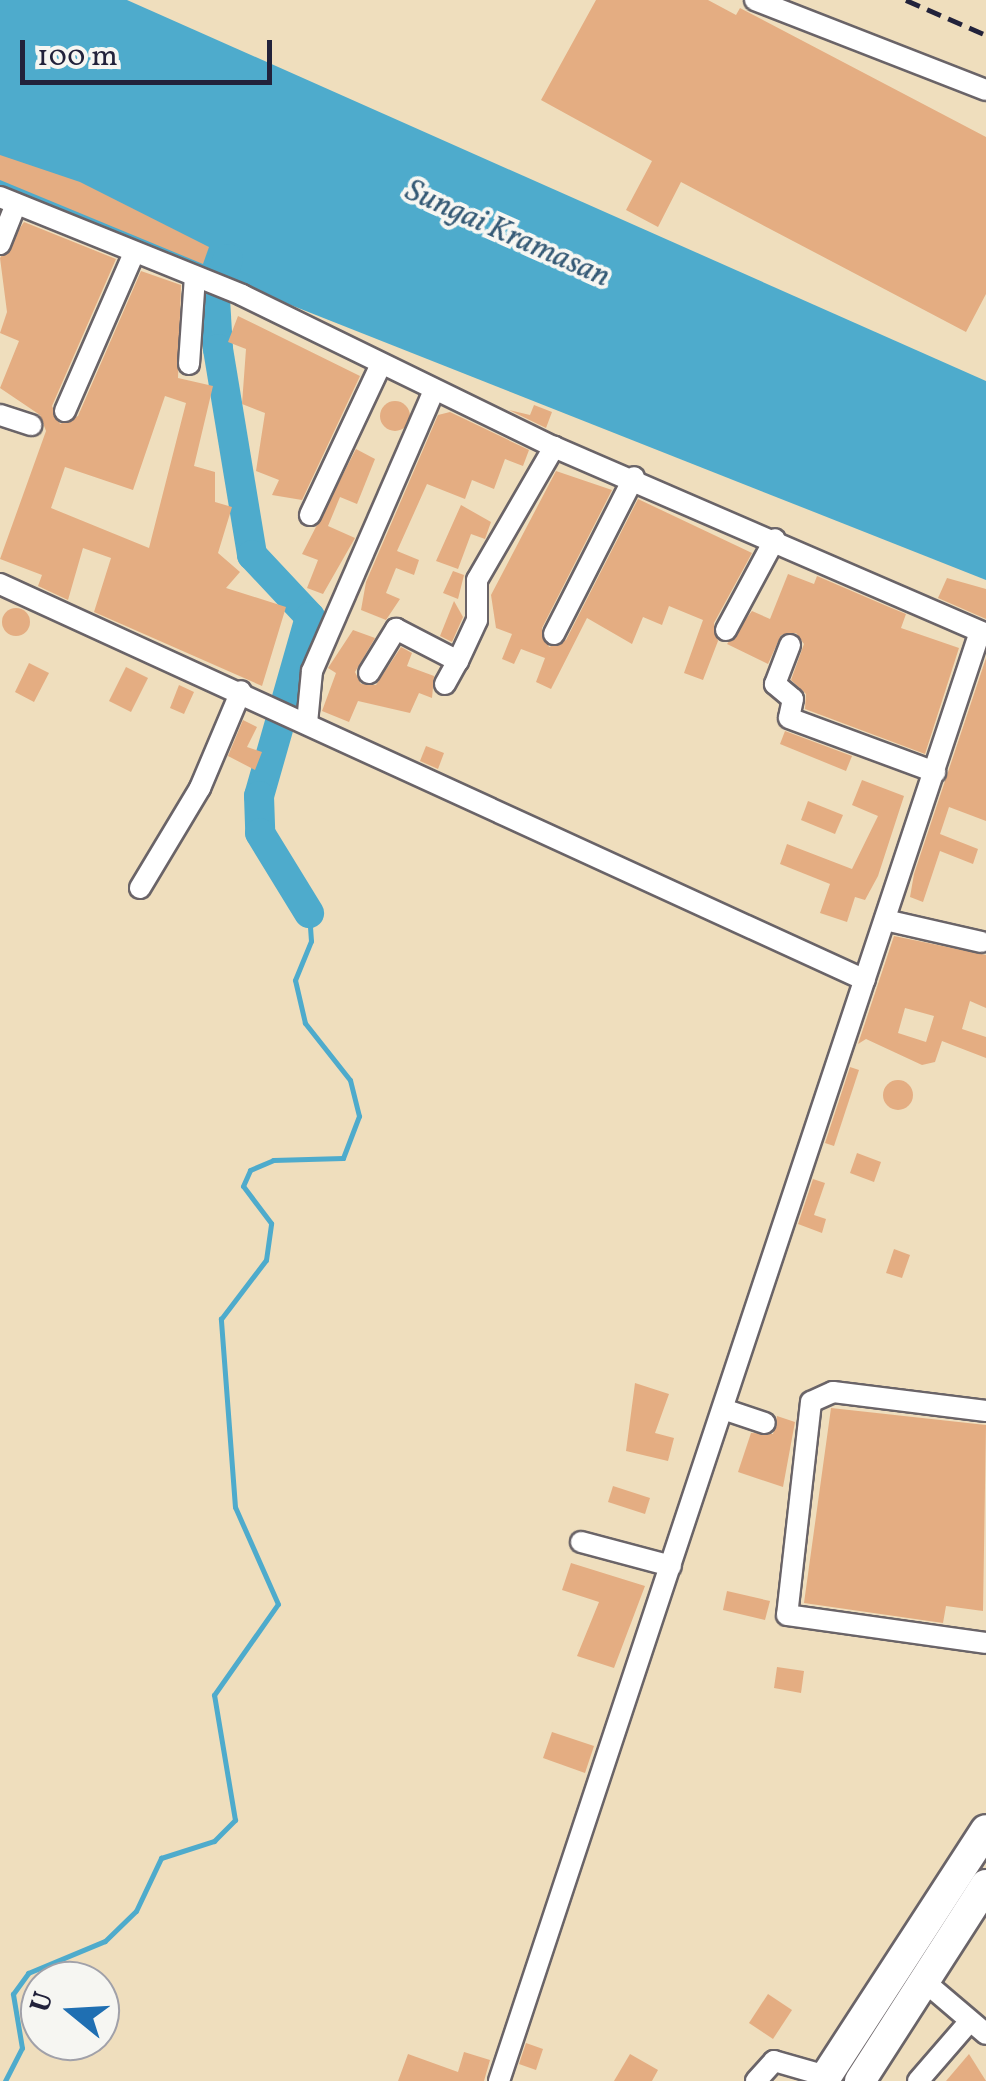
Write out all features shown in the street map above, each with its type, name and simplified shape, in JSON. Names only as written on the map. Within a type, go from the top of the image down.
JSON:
[{"type":"highway","points":[[824,2079],[986,1830]]},
{"type":"highway","points":[[870,2077],[900,2022],[984,1890]]},
{"type":"highway","points":[[874,2003],[900,2022]]},
{"type":"street","points":[[755,0],[986,90]]},
{"type":"street","points":[[0,244],[8,201],[134,255],[242,295],[554,447],[634,477],[983,633],[500,2081]]},
{"type":"street","points":[[65,410],[134,255]]},
{"type":"street","points":[[189,364],[197,277]]},
{"type":"street","points":[[310,515],[381,364]]},
{"type":"street","points":[[302,721],[312,672],[434,390]]},
{"type":"street","points":[[0,415],[32,426]]},
{"type":"street","points":[[445,684],[477,620],[476,580],[554,447]]},
{"type":"street","points":[[554,634],[634,477]]},
{"type":"street","points":[[726,630],[774,539]]},
{"type":"street","points":[[0,584],[240,690],[865,980]]},
{"type":"street","points":[[369,673],[396,629],[458,661]]},
{"type":"street","points":[[790,646],[774,684],[793,699],[789,718],[935,772]]},
{"type":"street","points":[[140,888],[200,788],[240,690]]},
{"type":"street","points":[[885,920],[982,942]]},
{"type":"street","points":[[986,1411],[833,1392],[811,1402],[788,1615],[986,1643]]},
{"type":"street","points":[[723,1409],[765,1423]]},
{"type":"street","points":[[581,1542],[671,1566]]},
{"type":"street","points":[[918,2081],[978,2028],[926,1982]]},
{"type":"street","points":[[756,2081],[774,2061],[824,2079]]},
{"type":"water","name":"Sungai Kramasan","points":[[0,0],[127,0],[986,381],[986,580],[0,190]]},
{"type":"building","points":[[596,0],[708,0],[736,15],[740,8],[986,137],[986,294],[966,332],[681,182],[658,227],[626,210],[652,161],[541,100]]},
{"type":"building","points":[[0,155],[80,182],[209,247],[203,264],[0,180]]},
{"type":"building","points":[[24,222],[116,259],[52,406],[60,424],[78,416],[141,271],[181,285],[178,378],[213,386],[194,466],[215,472],[215,502],[232,507],[218,553],[240,572],[226,588],[286,607],[262,686],[94,612],[111,558],[83,548],[68,600],[38,586],[42,575],[0,559],[46,431],[40,415],[0,388],[19,341],[0,333],[7,312],[0,258]],"holes":[[[165,396],[186,403],[149,548],[51,508],[65,467],[133,490]]]},
{"type":"building","points":[[238,316],[360,376],[302,500],[272,495],[279,480],[256,471],[265,413],[242,404],[246,349],[228,342]]},
{"type":"building","points":[[395,401],[409,410],[410,416],[401,430],[395,431],[381,422],[380,416],[389,402]]},
{"type":"building","points":[[534,405],[552,412],[546,428],[509,410],[530,415]]},
{"type":"building","points":[[450,412],[529,450],[523,466],[505,459],[494,489],[472,480],[465,499],[427,484],[397,551],[419,560],[414,575],[396,568],[386,593],[400,599],[386,620],[361,610],[366,582],[438,415]]},
{"type":"building","points":[[356,449],[375,459],[357,504],[340,497],[328,526],[355,538],[323,594],[307,588],[318,560],[302,554]]},
{"type":"building","points":[[556,471],[612,490],[542,628],[549,647],[566,640],[638,499],[752,553],[714,623],[718,641],[703,680],[684,673],[703,620],[669,606],[662,625],[643,617],[632,644],[587,618],[551,689],[536,682],[545,658],[521,649],[514,664],[502,659],[512,634],[496,628],[491,595]]},
{"type":"building","points":[[461,505],[491,522],[485,539],[471,534],[458,569],[436,561]]},
{"type":"building","points":[[453,571],[464,575],[458,599],[443,593]]},
{"type":"building","points":[[788,574],[814,584],[817,576],[906,614],[901,628],[959,648],[925,754],[805,709],[806,694],[791,680],[804,644],[796,633],[781,635],[768,664],[727,644],[752,611],[770,619]]},
{"type":"building","points":[[947,578],[986,589],[986,619],[938,598]]},
{"type":"building","points":[[454,601],[463,617],[452,642],[440,636]]},
{"type":"building","points":[[16,608],[26,612],[30,622],[26,632],[16,636],[6,632],[2,622],[6,612]]},
{"type":"building","points":[[353,630],[375,638],[355,672],[361,684],[376,685],[401,647],[412,653],[407,666],[434,676],[432,698],[419,693],[410,713],[358,701],[349,722],[322,711],[336,673],[328,668]]},
{"type":"building","points":[[986,658],[986,821],[949,807],[940,834],[978,849],[973,864],[940,851],[923,902],[910,897],[914,874]]},
{"type":"building","points":[[29,663],[49,673],[34,702],[15,692]]},
{"type":"building","points":[[126,667],[148,678],[131,712],[109,701]]},
{"type":"building","points":[[179,685],[194,692],[184,714],[170,708]]},
{"type":"building","points":[[243,720],[257,727],[247,747],[262,752],[255,770],[228,756]]},
{"type":"building","points":[[785,731],[852,756],[846,771],[780,744]]},
{"type":"building","points":[[426,746],[444,753],[438,769],[420,761]]},
{"type":"building","points":[[862,780],[904,796],[878,876],[865,900],[855,897],[847,922],[820,913],[830,884],[780,864],[787,844],[852,869],[878,816],[852,805]]},
{"type":"building","points":[[808,801],[843,815],[835,834],[801,820]]},
{"type":"building","points":[[894,936],[986,955],[986,1008],[970,1001],[962,1029],[986,1037],[986,1058],[942,1041],[935,1062],[922,1065],[866,1039],[858,1044]],"holes":[[[905,1008],[934,1016],[926,1042],[898,1033]]]},
{"type":"building","points":[[850,1067],[859,1070],[834,1146],[825,1143]]},
{"type":"building","points":[[898,1080],[909,1084],[913,1095],[909,1106],[898,1110],[887,1106],[883,1095],[887,1084]]},
{"type":"building","points":[[857,1153],[881,1162],[874,1182],[850,1173]]},
{"type":"building","points":[[813,1179],[825,1183],[814,1215],[826,1219],[822,1233],[798,1224]]},
{"type":"building","points":[[894,1249],[910,1255],[902,1278],[886,1273]]},
{"type":"building","points":[[635,1383],[669,1394],[655,1433],[674,1438],[668,1461],[626,1451]]},
{"type":"building","points":[[831,1408],[986,1425],[983,1611],[946,1606],[943,1623],[804,1603]]},
{"type":"building","points":[[777,1416],[795,1422],[783,1487],[738,1472],[751,1433],[773,1434]]},
{"type":"building","points":[[613,1486],[650,1498],[645,1514],[608,1502]]},
{"type":"building","points":[[571,1563],[645,1586],[614,1668],[577,1656],[599,1602],[562,1590]]},
{"type":"building","points":[[727,1591],[770,1601],[765,1620],[723,1610]]},
{"type":"building","points":[[777,1667],[804,1671],[801,1693],[774,1688]]},
{"type":"building","points":[[552,1732],[594,1746],[585,1773],[543,1758]]},
{"type":"building","points":[[768,1994],[792,2010],[773,2039],[749,2023]]},
{"type":"building","points":[[526,2043],[543,2049],[536,2070],[519,2064]]},
{"type":"building","points":[[464,2052],[490,2060],[484,2081],[398,2081],[408,2054],[458,2072]]},
{"type":"building","points":[[630,2054],[658,2070],[652,2081],[614,2081]]},
{"type":"building","points":[[969,2054],[986,2081],[946,2081]]},
{"type":"waterway","points":[[228,259],[215,299],[218,349],[252,555],[310,617],[259,796],[260,833],[309,913]]},
{"type":"waterway","points":[[5,2081],[22,2048],[13,1994],[28,1973],[105,1941],[136,1911],[161,1858],[214,1841],[235,1820],[214,1695],[278,1604],[235,1507],[221,1319],[266,1260],[271,1223],[243,1186],[250,1170],[273,1160],[343,1158],[359,1116],[350,1080],[305,1023],[295,980],[311,941],[309,913]]},
{"type":"railway","points":[[906,0],[986,35]]}]
